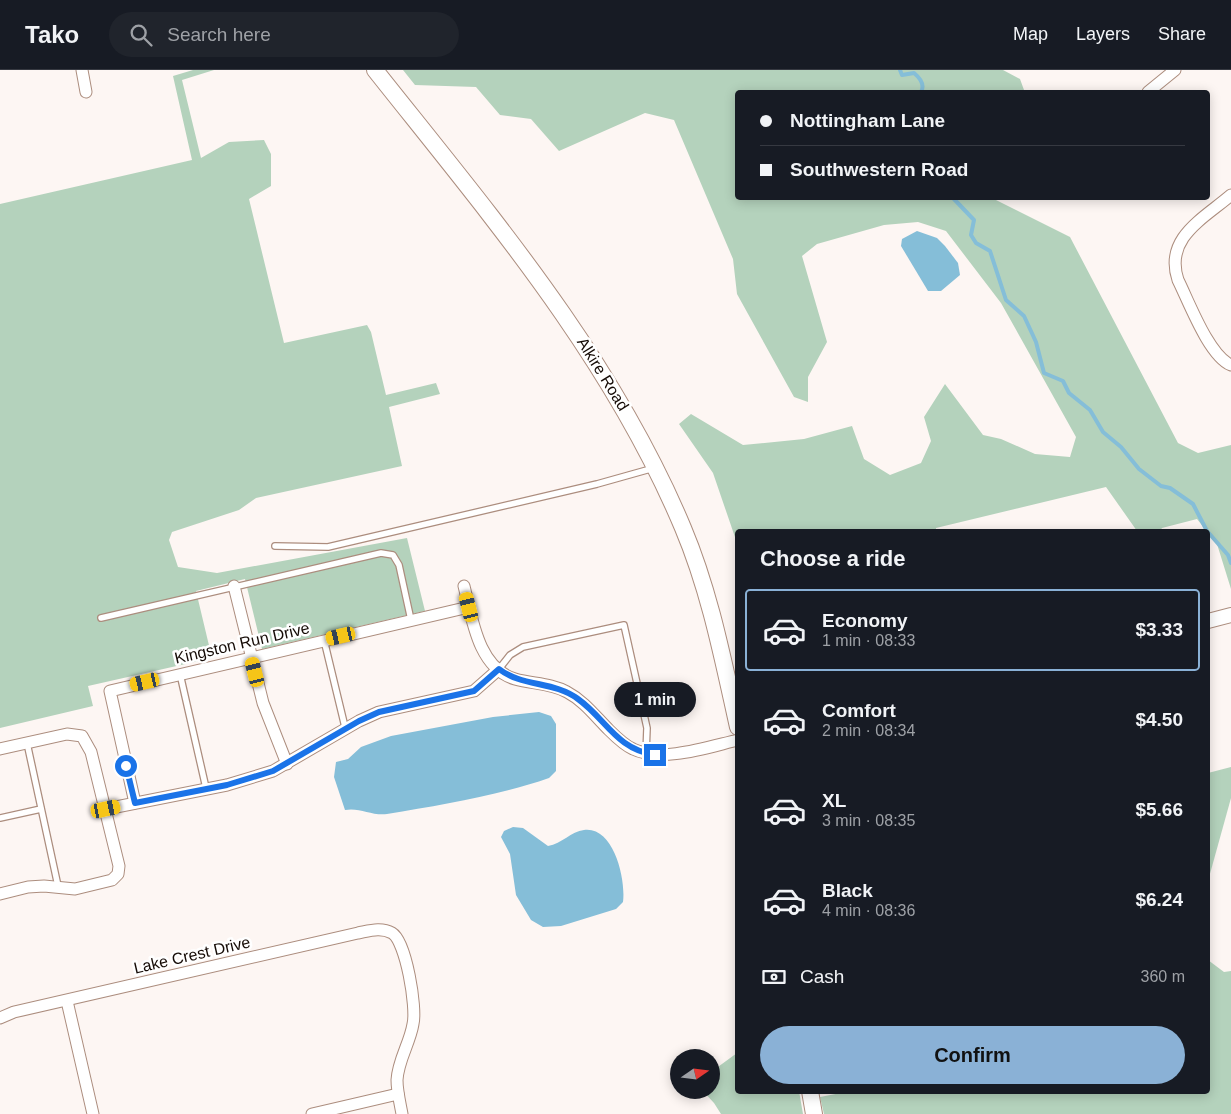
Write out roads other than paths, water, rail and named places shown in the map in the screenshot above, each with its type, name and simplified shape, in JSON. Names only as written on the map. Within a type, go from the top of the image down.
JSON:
[{"type":"main road","name":"Alkire Road","points":[[375,70],[499,226],[577,332],[623,407],[656,467],[683,528],[704,584],[735,714]]},
{"type":"main road","points":[[811,1094],[814,1114]]},
{"type":"street","points":[[82,70],[86,92]]},
{"type":"street","points":[[1150,90],[1175,70]]},
{"type":"street","points":[[1231,195],[1188,232],[1179,242],[1174,255],[1174,268],[1178,280],[1200,323],[1214,349],[1225,363],[1231,365]]},
{"type":"street","points":[[234,586],[270,725],[287,764]]},
{"type":"street","points":[[464,586],[481,646],[499,669],[515,679],[553,686],[566,691],[592,711],[631,748],[646,754],[663,755],[735,741]]},
{"type":"street","name":"Kingston Run Drive","points":[[135,803],[110,690],[469,607]]},
{"type":"street","points":[[1210,620],[1231,615]]},
{"type":"street","points":[[106,809],[206,788],[273,771],[345,727],[379,712],[474,691],[499,669]]},
{"type":"street","points":[[0,749],[72,733],[82,736],[91,752],[119,866],[118,874],[112,880],[75,889],[58,886],[28,887],[0,894]]},
{"type":"street","name":"Lake Crest Drive","points":[[0,1018],[14,1012],[378,930],[392,933],[400,942],[404,952],[414,1010],[414,1024],[399,1063],[398,1094]]},
{"type":"street","points":[[67,1001],[92,1114]]},
{"type":"street","points":[[312,1114],[398,1094],[402,1114]]},
{"type":"lane","points":[[275,546],[328,547],[597,484],[656,467]]},
{"type":"lane","points":[[101,618],[381,553],[393,555],[399,565],[411,620]]},
{"type":"lane","points":[[499,669],[510,655],[523,647],[624,626],[647,728],[646,754]]},
{"type":"lane","points":[[324,640],[345,727]]},
{"type":"lane","points":[[180,674],[206,788]]},
{"type":"lane","points":[[27,743],[58,886]]},
{"type":"lane","points":[[0,818],[42,809]]},
{"type":"water","points":[[917,231],[937,238],[958,263],[960,275],[941,291],[928,291],[901,246],[902,239]]},
{"type":"water","points":[[539,712],[551,716],[556,724],[556,771],[549,778],[489,795],[387,814],[345,810],[334,777],[336,762],[348,759],[361,747],[391,736],[493,717]]},
{"type":"water","points":[[513,827],[523,828],[548,846],[584,830],[594,831],[603,836],[616,856],[620,868],[623,902],[616,909],[561,926],[543,927],[531,920],[516,895],[510,854],[501,837],[504,831]]},
{"type":"waterway","points":[[900,70],[902,75],[914,73],[920,79],[922,90]]},
{"type":"waterway","points":[[955,200],[974,220],[971,235],[976,243],[990,251],[1006,300],[1024,316],[1036,342],[1044,373],[1063,381],[1069,393],[1090,410],[1103,432],[1121,447],[1139,469],[1161,486],[1170,488],[1193,504],[1206,529]]},
{"type":"waterway","points":[[1210,534],[1228,555],[1231,563]]}]
